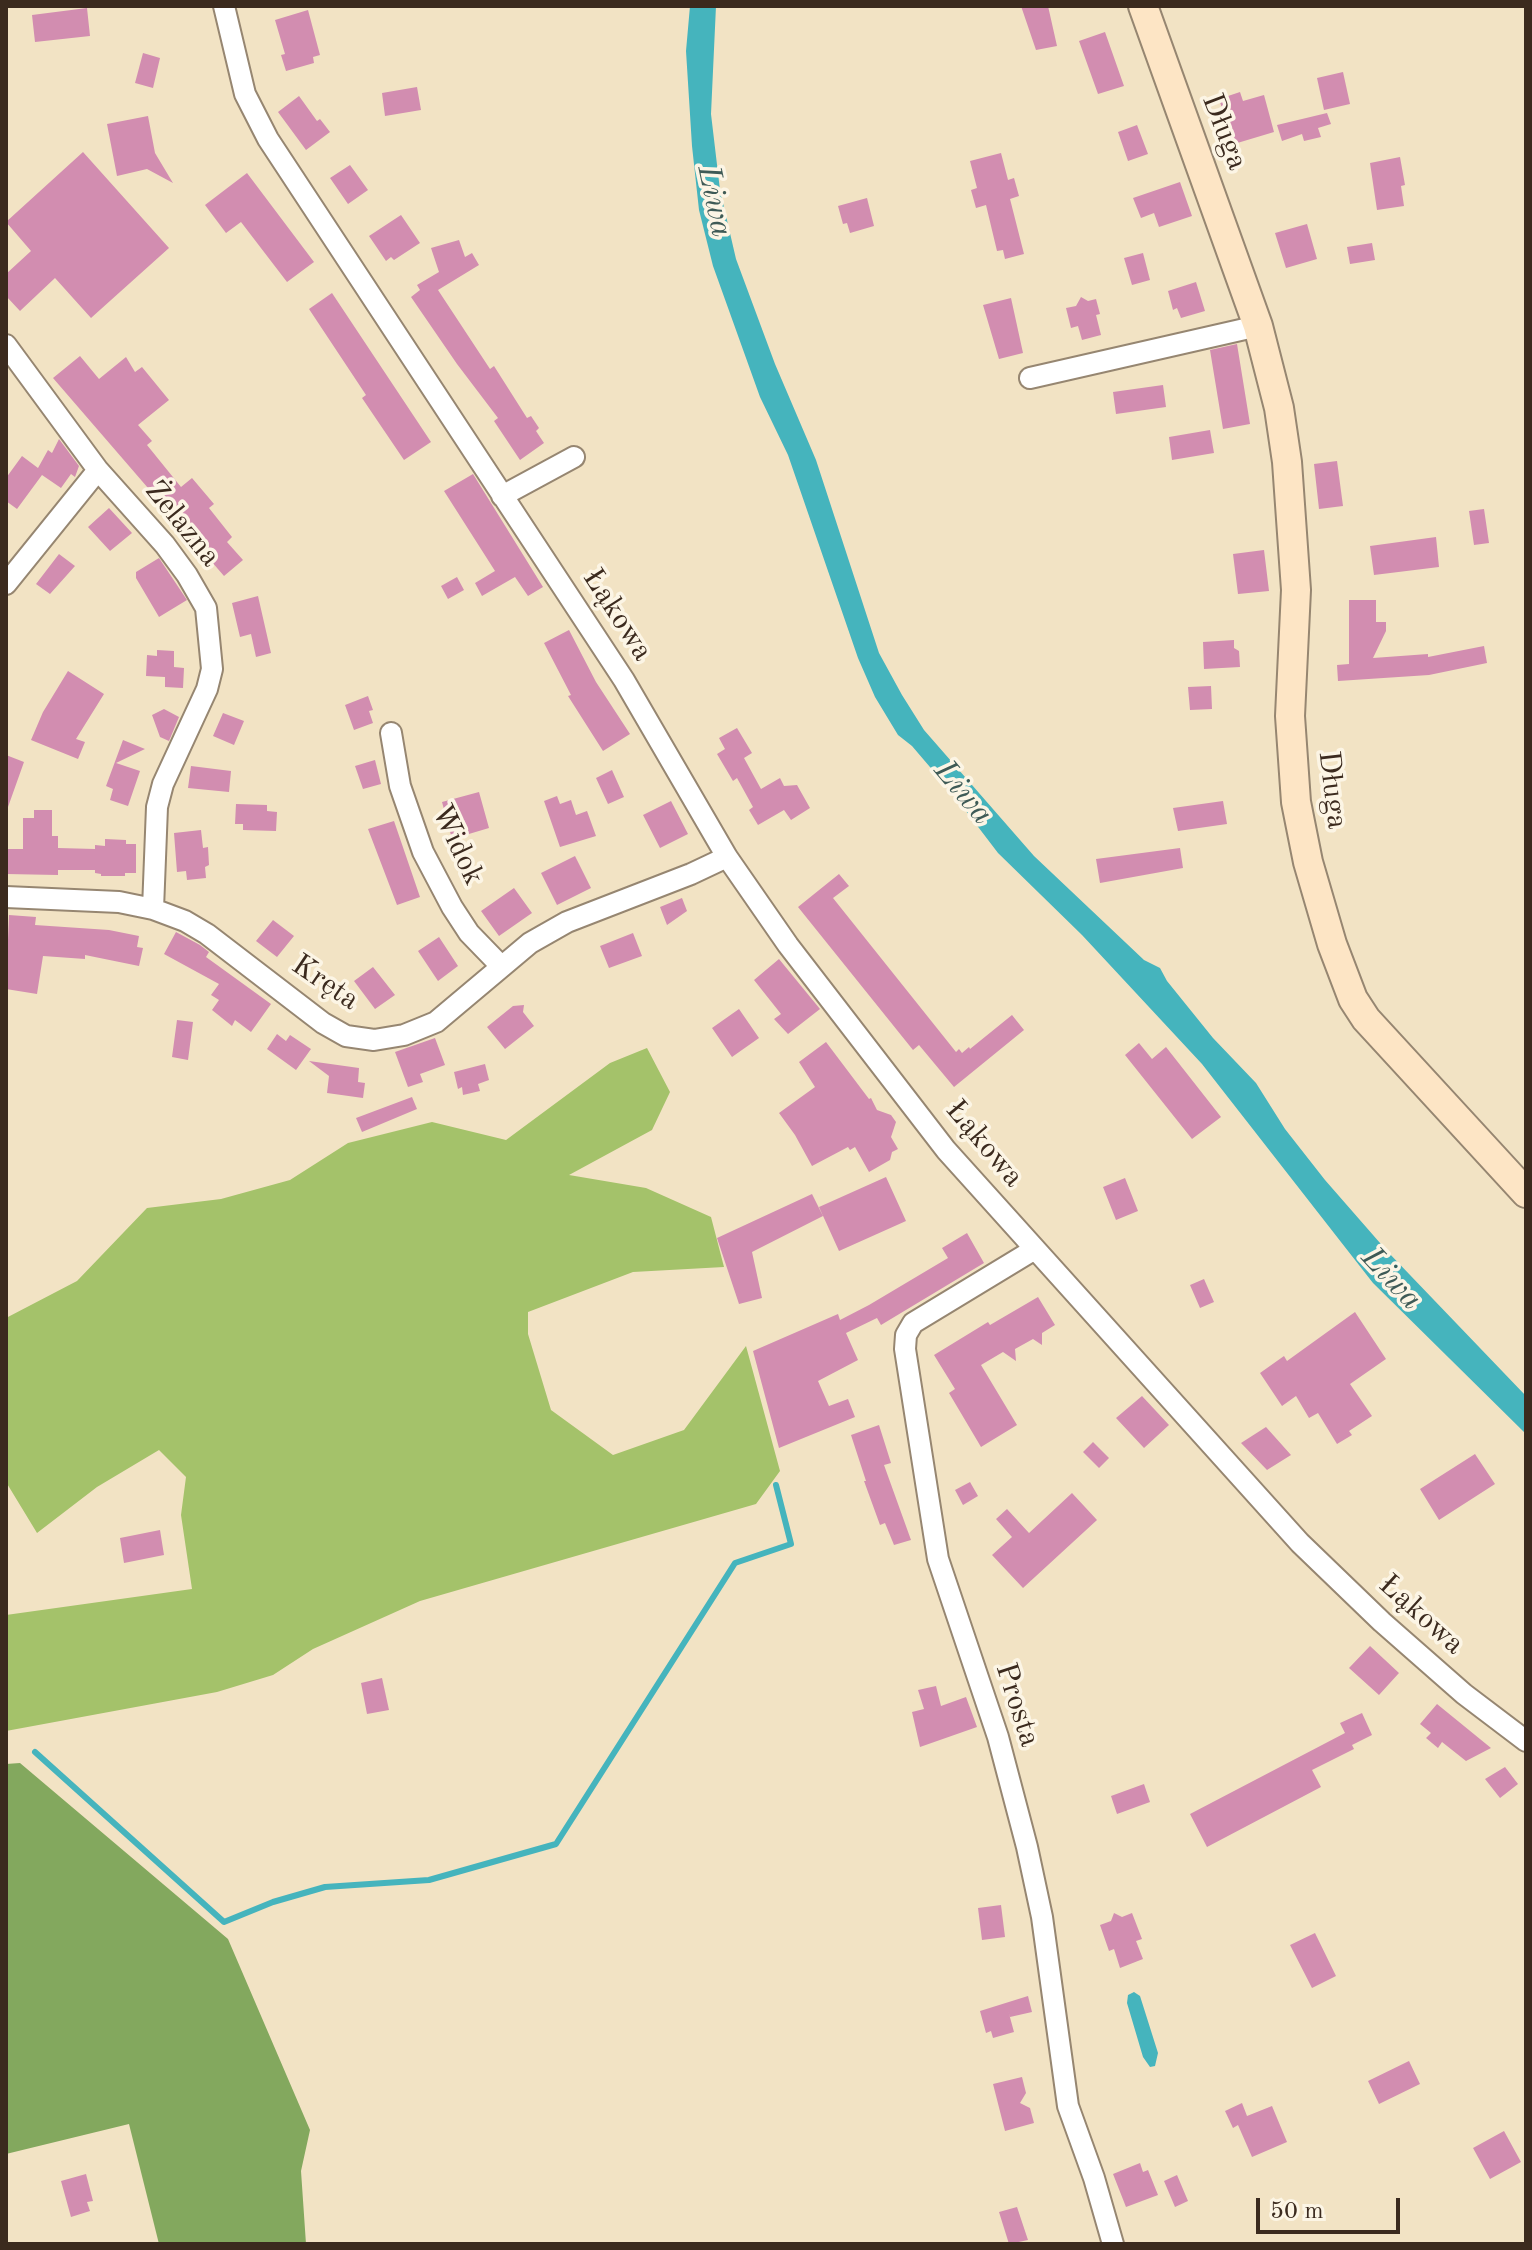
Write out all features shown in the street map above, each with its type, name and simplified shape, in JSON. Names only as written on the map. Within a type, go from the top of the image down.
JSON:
[{"type":"street","name":"Łąkowa","points":[[224,6],[245,94],[268,139],[624,680],[727,857],[788,945],[946,1150],[1300,1543],[1382,1622],[1453,1684],[1526,1741]]},
{"type":"street","name":"Długa","points":[[1143,6],[1258,326],[1279,408],[1287,462],[1296,590],[1290,716],[1296,802],[1311,873],[1332,944],[1353,999],[1366,1019],[1526,1193]]},
{"type":"street","points":[[1030,378],[1258,326]]},
{"type":"street","name":"Żelazna","points":[[6,345],[98,470],[165,545],[206,608],[212,669],[207,689],[163,784],[157,807],[153,909]]},
{"type":"street","points":[[502,496],[574,457]]},
{"type":"street","points":[[6,584],[98,470]]},
{"type":"street","name":"Widok","points":[[391,733],[400,786],[423,852],[469,933],[501,966]]},
{"type":"street","name":"Kręta","points":[[6,897],[119,902],[153,909],[185,921],[207,934],[323,1023],[346,1036],[374,1040],[404,1035],[436,1022],[530,943],[567,922],[727,857]]},
{"type":"street","name":"Prosta","points":[[1035,1249],[913,1323],[906,1335],[905,1349],[938,1559],[998,1737],[1027,1847],[1042,1917],[1068,2106],[1113,2244]]},
{"type":"green space","points":[[647,1048],[670,1092],[652,1130],[569,1175],[646,1188],[711,1217],[724,1267],[633,1272],[528,1312],[528,1334],[551,1410],[613,1455],[684,1430],[746,1346],[780,1471],[756,1504],[420,1601],[313,1649],[273,1675],[217,1692],[6,1731],[6,1615],[192,1589],[181,1515],[186,1477],[159,1450],[97,1487],[37,1533],[6,1482],[6,1318],[77,1281],[147,1208],[221,1199],[290,1180],[348,1143],[432,1122],[506,1140],[610,1063]]},
{"type":"green space","points":[[20,1763],[228,1939],[310,2130],[301,2171],[306,2244],[159,2244],[129,2124],[6,2154],[6,1764]]},
{"type":"water","name":"Liwa","points":[[690,6],[716,6],[711,114],[720,190],[736,259],[775,364],[816,460],[879,653],[902,695],[924,730],[1034,856],[1144,960],[1160,968],[1213,1038],[1256,1083],[1285,1129],[1325,1180],[1387,1251],[1526,1396],[1526,1434],[1373,1283],[1202,1064],[1082,935],[998,853],[953,794],[912,746],[898,735],[875,697],[858,658],[788,455],[760,397],[713,266],[699,210],[692,146],[686,51]]},
{"type":"water","points":[[1134,1992],[1140,1996],[1158,2053],[1155,2066],[1150,2067],[1143,2057],[1127,2003],[1128,1995]]},
{"type":"building","points":[[1021,6],[1048,6],[1057,46],[1036,50]]},
{"type":"building","points":[[87,8],[90,36],[35,42],[32,15]]},
{"type":"building","points":[[308,10],[320,55],[313,57],[314,63],[286,71],[281,55],[285,54],[275,20]]},
{"type":"building","points":[[1105,32],[1124,86],[1098,94],[1079,41]]},
{"type":"building","points":[[143,53],[160,58],[153,88],[135,83]]},
{"type":"building","points":[[1343,72],[1350,104],[1324,110],[1317,78]]},
{"type":"building","points":[[417,87],[421,110],[385,116],[382,93]]},
{"type":"building","points":[[1240,92],[1243,101],[1264,95],[1274,132],[1234,144],[1219,99]]},
{"type":"building","points":[[299,96],[317,121],[320,119],[330,132],[306,150],[278,112]]},
{"type":"building","points":[[1327,113],[1331,124],[1318,128],[1321,137],[1304,141],[1302,134],[1282,141],[1277,125]]},
{"type":"building","points":[[148,116],[155,153],[173,183],[147,169],[117,176],[107,124]]},
{"type":"building","points":[[1137,125],[1148,154],[1128,161],[1118,132]]},
{"type":"building","points":[[83,152],[169,248],[91,318],[55,278],[20,311],[6,296],[6,274],[31,251],[6,222]]},
{"type":"building","points":[[1001,153],[1008,180],[1014,178],[1019,196],[1010,199],[1024,254],[1005,259],[1003,250],[997,251],[986,205],[976,208],[971,190],[977,188],[970,161]]},
{"type":"building","points":[[1400,157],[1405,185],[1401,186],[1404,206],[1377,210],[1370,163]]},
{"type":"building","points":[[350,165],[368,190],[348,204],[330,178]]},
{"type":"building","points":[[247,173],[314,262],[287,282],[241,222],[226,233],[205,205]]},
{"type":"building","points":[[1180,182],[1192,216],[1159,227],[1154,213],[1141,218],[1133,198]]},
{"type":"building","points":[[867,198],[874,226],[850,233],[847,223],[843,224],[838,206]]},
{"type":"building","points":[[401,215],[420,243],[394,260],[391,257],[386,261],[369,236]]},
{"type":"building","points":[[1307,224],[1317,259],[1286,268],[1275,233]]},
{"type":"building","points":[[459,240],[465,257],[472,253],[479,265],[438,290],[490,369],[494,366],[527,418],[531,416],[539,428],[536,431],[544,443],[520,460],[494,421],[498,418],[411,297],[420,290],[417,285],[439,272],[431,248]]},
{"type":"building","points":[[1372,243],[1375,260],[1350,264],[1347,247]]},
{"type":"building","points":[[1143,253],[1150,280],[1132,285],[1124,258]]},
{"type":"building","points":[[1196,282],[1205,311],[1181,318],[1177,308],[1173,310],[1168,291]]},
{"type":"building","points":[[332,293],[431,442],[404,460],[362,398],[366,395],[309,309]]},
{"type":"building","points":[[1081,297],[1088,301],[1096,299],[1101,335],[1082,340],[1078,326],[1071,328],[1066,308],[1076,306]]},
{"type":"building","points":[[1011,298],[1023,353],[999,359],[983,305]]},
{"type":"building","points":[[1237,344],[1250,424],[1223,429],[1210,350]]},
{"type":"building","points":[[80,356],[99,379],[126,357],[135,372],[142,367],[169,400],[138,425],[152,441],[147,445],[181,487],[192,478],[214,504],[209,508],[232,537],[227,542],[243,560],[224,576],[53,378]]},
{"type":"building","points":[[1163,385],[1166,407],[1116,414],[1113,392]]},
{"type":"building","points":[[1210,430],[1214,453],[1172,460],[1169,437]]},
{"type":"building","points":[[59,439],[79,466],[75,477],[71,474],[61,488],[42,475],[17,509],[6,501],[6,478],[22,456],[38,468],[48,450],[52,453]]},
{"type":"building","points":[[1337,461],[1343,506],[1319,509],[1314,464]]},
{"type":"building","points":[[473,474],[543,587],[528,596],[515,577],[482,596],[475,583],[495,571],[444,491]]},
{"type":"building","points":[[109,508],[132,533],[110,551],[88,527]]},
{"type":"building","points":[[1484,509],[1489,543],[1474,545],[1469,511]]},
{"type":"building","points":[[1436,537],[1439,567],[1374,575],[1370,546]]},
{"type":"building","points":[[1264,550],[1269,591],[1238,594],[1233,554]]},
{"type":"building","points":[[59,554],[75,566],[50,594],[36,584]]},
{"type":"building","points":[[159,558],[187,600],[159,617],[136,578],[136,572]]},
{"type":"building","points":[[457,577],[464,590],[448,599],[441,586]]},
{"type":"building","points":[[258,596],[271,653],[256,657],[251,634],[240,637],[232,603]]},
{"type":"building","points":[[1349,600],[1376,600],[1376,622],[1386,622],[1386,631],[1373,658],[1428,654],[1428,657],[1484,646],[1487,663],[1429,675],[1338,681],[1337,665],[1349,664]]},
{"type":"building","points":[[569,630],[596,682],[630,734],[603,751],[568,696],[571,695],[544,643]]},
{"type":"building","points":[[1234,640],[1234,648],[1239,651],[1240,667],[1204,669],[1203,642]]},
{"type":"building","points":[[157,650],[174,651],[174,667],[184,668],[183,688],[165,687],[165,677],[146,676],[147,655],[157,656]]},
{"type":"building","points":[[68,671],[104,694],[76,739],[85,742],[78,759],[31,740],[43,712]]},
{"type":"building","points":[[1211,686],[1212,709],[1190,710],[1188,687]]},
{"type":"building","points":[[368,696],[373,723],[354,730],[345,705]]},
{"type":"building","points":[[164,709],[179,717],[169,741],[160,737],[152,715]]},
{"type":"building","points":[[223,713],[244,721],[234,745],[213,736]]},
{"type":"building","points":[[737,728],[752,753],[744,758],[761,789],[780,778],[784,786],[797,785],[810,808],[791,820],[784,810],[758,825],[749,810],[753,807],[737,778],[733,781],[717,754],[725,749],[719,738]]},
{"type":"building","points":[[123,740],[145,749],[116,763],[140,771],[128,806],[110,800],[113,789],[106,786]]},
{"type":"building","points":[[6,755],[24,762],[8,807],[6,807]]},
{"type":"building","points":[[375,760],[381,784],[363,789],[355,766]]},
{"type":"building","points":[[191,766],[231,771],[229,792],[188,788]]},
{"type":"building","points":[[612,770],[624,797],[608,804],[596,778]]},
{"type":"building","points":[[479,792],[489,828],[452,839],[442,802]]},
{"type":"building","points":[[557,796],[560,804],[571,800],[576,815],[587,811],[596,836],[560,847],[544,801]]},
{"type":"building","points":[[671,801],[688,834],[660,848],[643,815]]},
{"type":"building","points":[[1223,801],[1227,824],[1178,831],[1173,808]]},
{"type":"building","points":[[236,804],[267,805],[267,811],[277,812],[276,831],[243,830],[243,824],[235,824]]},
{"type":"building","points":[[34,810],[52,810],[52,836],[58,836],[58,848],[95,849],[95,845],[105,846],[105,839],[136,844],[136,873],[101,876],[95,870],[58,870],[58,875],[6,874],[6,849],[23,849],[23,818],[34,818]]},
{"type":"building","points":[[394,821],[420,897],[397,905],[368,829]]},
{"type":"building","points":[[201,830],[203,848],[208,847],[206,878],[187,880],[186,871],[177,872],[174,833]]},
{"type":"building","points":[[1180,848],[1183,868],[1100,883],[1096,859]]},
{"type":"building","points":[[575,856],[591,888],[557,905],[541,873]]},
{"type":"building","points":[[839,874],[849,886],[833,898],[956,1052],[970,1049],[1012,1015],[1024,1030],[954,1087],[919,1045],[913,1050],[798,907]]},
{"type":"building","points":[[514,888],[532,913],[499,936],[481,911]]},
{"type":"building","points":[[682,898],[687,911],[667,925],[660,907]]},
{"type":"building","points":[[9,915],[36,917],[35,925],[109,930],[139,936],[137,947],[143,948],[139,966],[85,955],[85,959],[43,956],[37,994],[6,989]]},
{"type":"building","points":[[273,920],[294,936],[277,957],[256,941]]},
{"type":"building","points":[[176,932],[200,945],[209,952],[206,957],[271,1004],[251,1032],[235,1020],[232,1026],[212,1010],[219,1000],[211,995],[219,984],[164,954]]},
{"type":"building","points":[[633,933],[642,956],[609,968],[600,946]]},
{"type":"building","points":[[439,937],[458,966],[438,981],[418,951]]},
{"type":"building","points":[[779,959],[820,1009],[788,1034],[774,1019],[781,1014],[754,980]]},
{"type":"building","points":[[373,967],[395,995],[375,1009],[354,981]]},
{"type":"building","points":[[524,1005],[523,1012],[534,1026],[505,1049],[487,1027],[513,1006]]},
{"type":"building","points":[[739,1009],[759,1038],[732,1057],[712,1028]]},
{"type":"building","points":[[177,1020],[193,1022],[188,1060],[172,1057]]},
{"type":"building","points":[[277,1034],[286,1041],[290,1035],[311,1049],[296,1070],[267,1049]]},
{"type":"building","points":[[435,1038],[445,1065],[420,1074],[423,1082],[408,1087],[395,1052]]},
{"type":"building","points":[[826,1042],[877,1110],[891,1115],[896,1122],[891,1137],[898,1149],[892,1152],[890,1160],[869,1172],[855,1147],[850,1150],[848,1147],[812,1166],[779,1113],[815,1087],[799,1062]]},
{"type":"building","points":[[1139,1043],[1152,1059],[1166,1047],[1221,1117],[1192,1139],[1125,1055]]},
{"type":"building","points":[[309,1061],[359,1068],[358,1082],[365,1083],[363,1098],[327,1093],[329,1076]]},
{"type":"building","points":[[485,1064],[489,1080],[478,1084],[480,1091],[463,1095],[462,1087],[458,1089],[454,1072]]},
{"type":"building","points":[[412,1097],[417,1109],[362,1132],[356,1118]]},
{"type":"building","points":[[886,1177],[906,1221],[839,1251],[819,1207]]},
{"type":"building","points":[[1125,1178],[1138,1211],[1116,1220],[1103,1187]]},
{"type":"building","points":[[812,1194],[823,1216],[752,1252],[762,1298],[739,1304],[717,1238]]},
{"type":"building","points":[[967,1233],[984,1263],[881,1325],[877,1318],[846,1333],[858,1360],[818,1381],[829,1406],[848,1399],[855,1417],[779,1448],[753,1351],[838,1314],[840,1320],[869,1305],[948,1258],[942,1248]]},
{"type":"building","points":[[1204,1279],[1214,1302],[1200,1308],[1190,1285]]},
{"type":"building","points":[[1038,1297],[1055,1325],[1042,1333],[1042,1345],[1033,1339],[1015,1349],[1016,1361],[1003,1352],[981,1365],[1017,1425],[981,1447],[949,1393],[955,1389],[934,1355],[988,1322],[990,1325]]},
{"type":"building","points":[[1355,1312],[1386,1359],[1350,1384],[1372,1416],[1349,1431],[1352,1435],[1337,1444],[1318,1413],[1309,1418],[1296,1396],[1282,1406],[1260,1373],[1284,1356],[1287,1361]]},
{"type":"building","points":[[1142,1396],[1169,1425],[1144,1448],[1116,1418]]},
{"type":"building","points":[[879,1425],[891,1463],[884,1465],[911,1540],[894,1545],[885,1523],[880,1525],[851,1435]]},
{"type":"building","points":[[1266,1427],[1291,1455],[1267,1470],[1241,1443]]},
{"type":"building","points":[[1093,1442],[1109,1458],[1099,1468],[1083,1452]]},
{"type":"building","points":[[1475,1454],[1495,1484],[1439,1520],[1420,1489]]},
{"type":"building","points":[[970,1482],[978,1496],[963,1505],[955,1490]]},
{"type":"building","points":[[1072,1493],[1097,1520],[1023,1588],[992,1555],[1012,1537],[996,1519],[1007,1509],[1029,1533]]},
{"type":"building","points":[[160,1530],[164,1555],[124,1563],[120,1538]]},
{"type":"building","points":[[1370,1646],[1399,1673],[1379,1695],[1349,1668]]},
{"type":"building","points":[[382,1678],[389,1710],[367,1714],[361,1683]]},
{"type":"building","points":[[936,1686],[941,1706],[966,1697],[977,1727],[920,1747],[912,1712],[924,1709],[918,1690]]},
{"type":"building","points":[[1437,1704],[1491,1748],[1466,1761],[1442,1742],[1438,1748],[1426,1738],[1431,1733],[1420,1724]]},
{"type":"building","points":[[1362,1713],[1372,1735],[1352,1745],[1354,1749],[1312,1770],[1321,1787],[1207,1847],[1190,1814],[1345,1733],[1340,1723]]},
{"type":"building","points":[[1505,1767],[1518,1784],[1500,1798],[1485,1779]]},
{"type":"building","points":[[1144,1784],[1150,1802],[1117,1814],[1111,1796]]},
{"type":"building","points":[[1001,1905],[1005,1937],[982,1940],[978,1908]]},
{"type":"building","points":[[1114,1913],[1122,1917],[1132,1913],[1142,1939],[1136,1941],[1143,1959],[1120,1968],[1114,1949],[1109,1951],[1100,1925],[1111,1921]]},
{"type":"building","points":[[1315,1933],[1336,1976],[1312,1988],[1290,1945]]},
{"type":"building","points":[[1028,1996],[1032,2012],[1010,2017],[1008,2010],[1014,2032],[993,2038],[991,2031],[986,2033],[980,2011]]},
{"type":"building","points":[[1409,2061],[1420,2084],[1379,2104],[1368,2081]]},
{"type":"building","points":[[1022,2077],[1026,2093],[1020,2103],[1030,2108],[1034,2123],[1005,2131],[993,2084]]},
{"type":"building","points":[[1242,2103],[1247,2116],[1272,2106],[1287,2142],[1252,2157],[1238,2125],[1233,2128],[1225,2111]]},
{"type":"building","points":[[1504,2131],[1521,2162],[1490,2179],[1473,2148]]},
{"type":"building","points":[[1140,2163],[1143,2172],[1148,2170],[1158,2195],[1126,2207],[1113,2174]]},
{"type":"building","points":[[86,2174],[93,2201],[87,2202],[90,2211],[71,2217],[61,2181]]},
{"type":"building","points":[[1177,2175],[1188,2201],[1175,2207],[1164,2181]]},
{"type":"building","points":[[1017,2207],[1028,2240],[1009,2244],[999,2212]]},
{"type":"waterway","points":[[35,1752],[224,1922],[273,1902],[325,1887],[429,1880],[556,1844],[735,1563],[791,1544],[776,1485]]}]
